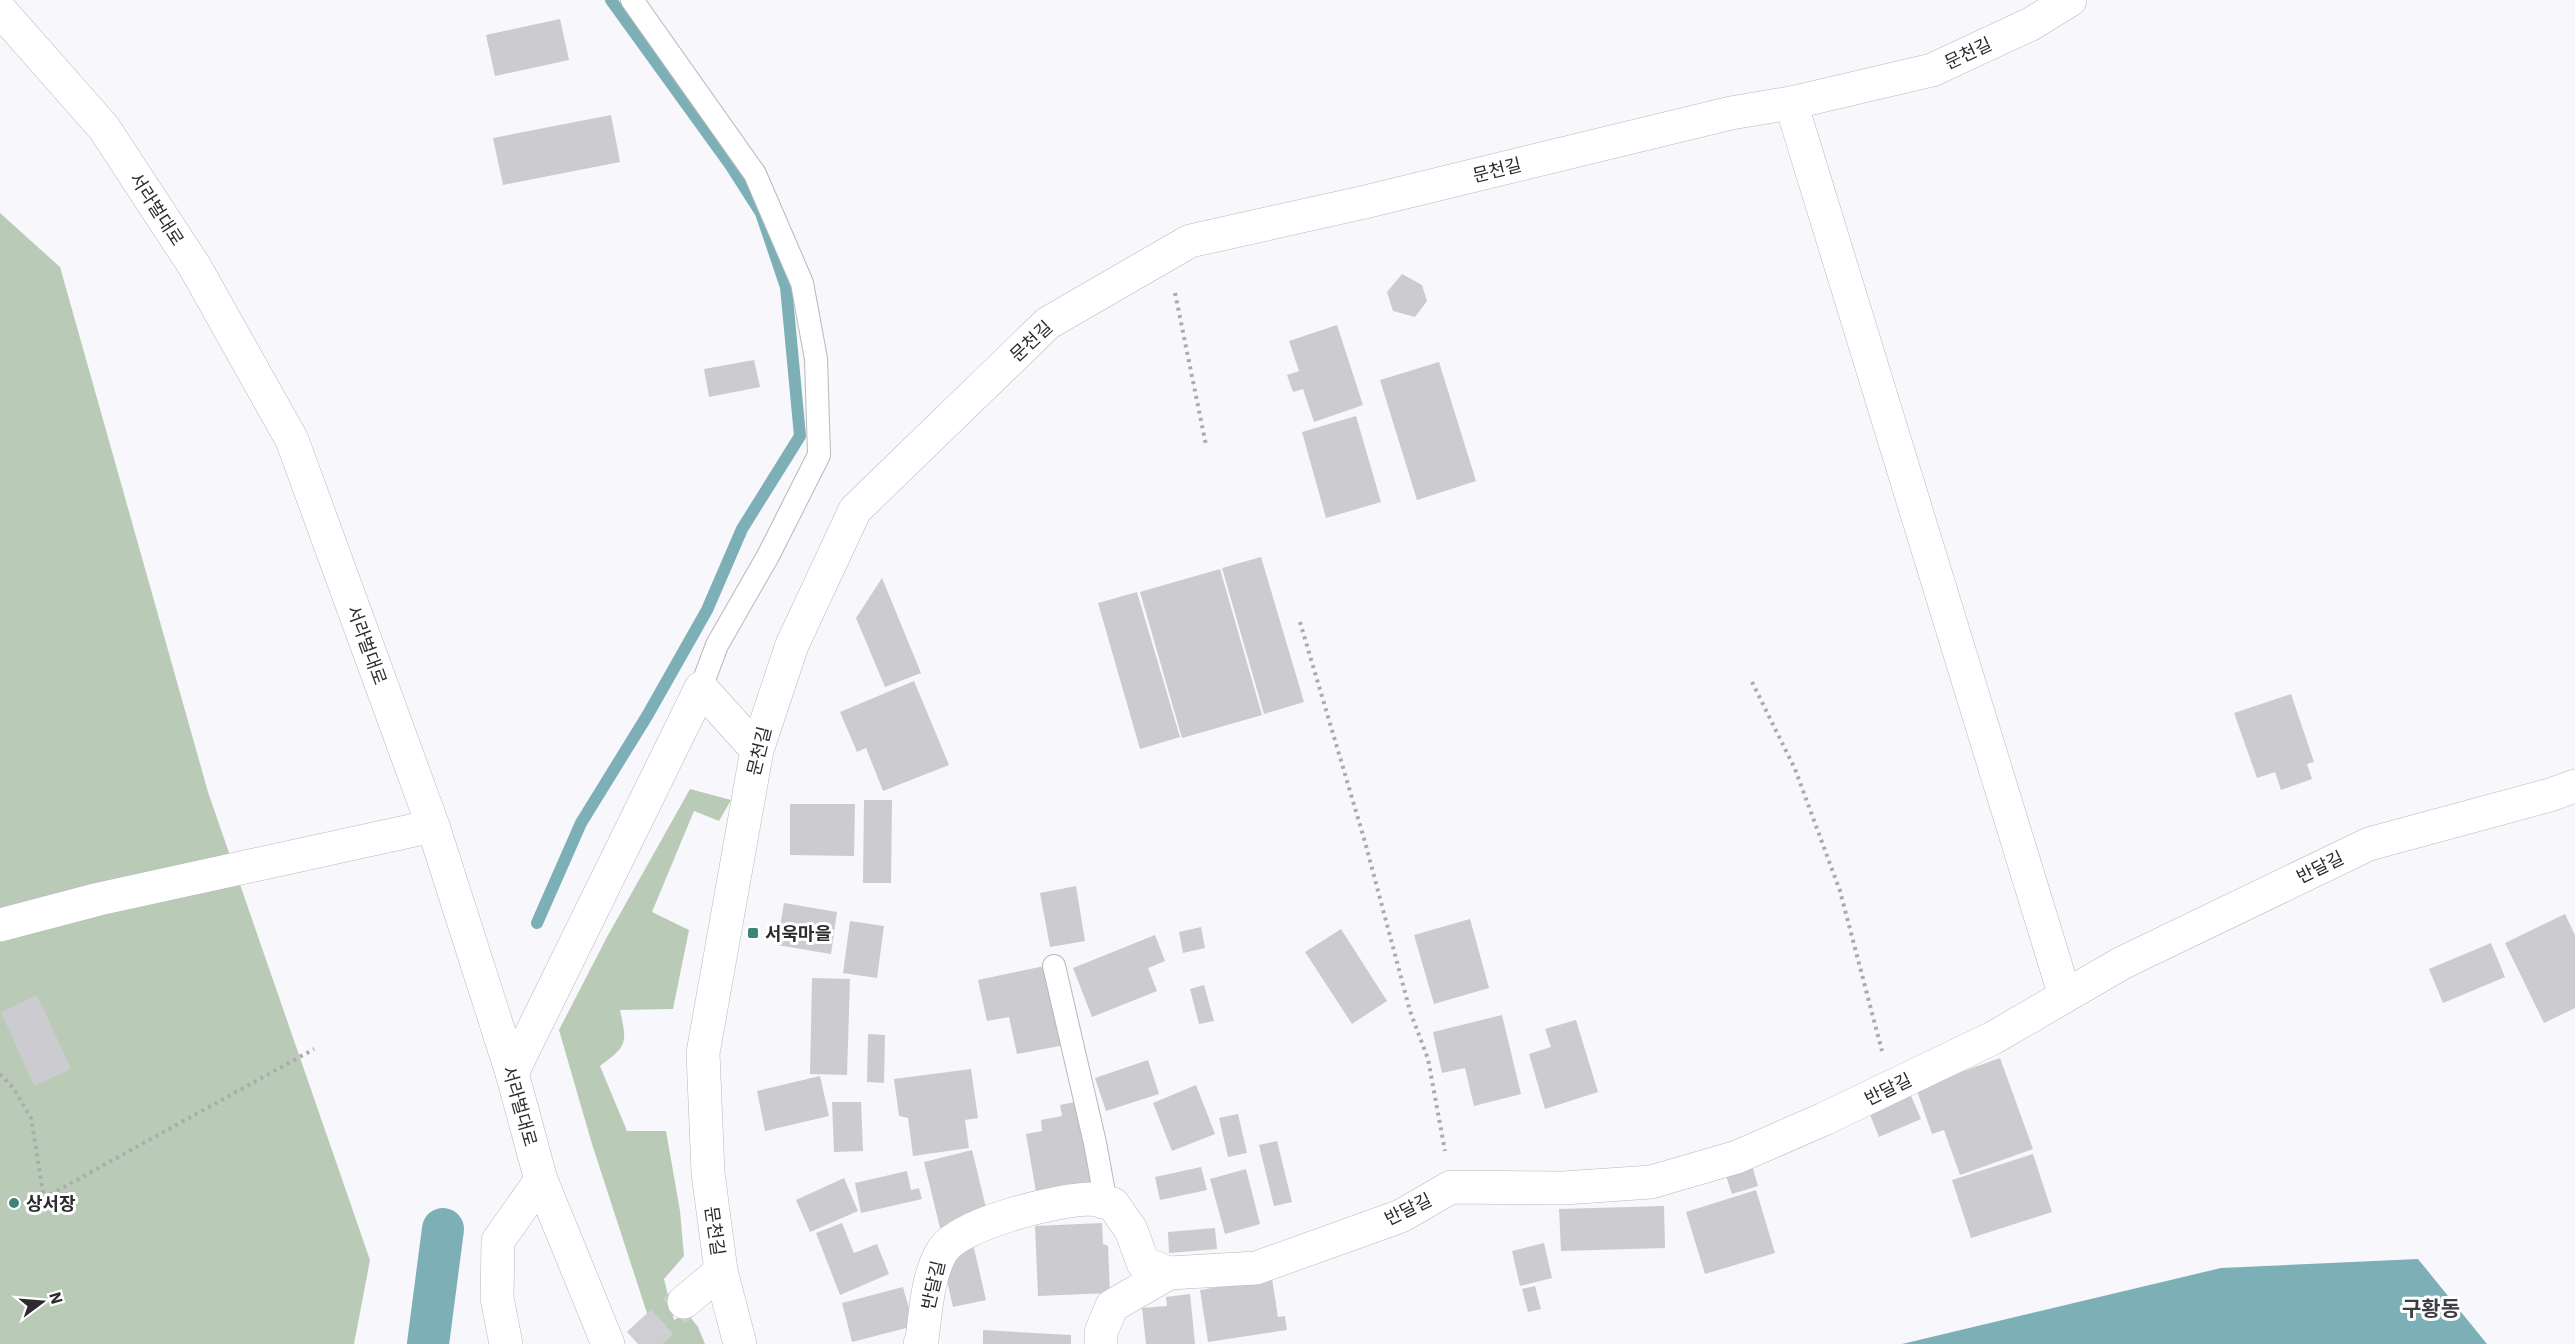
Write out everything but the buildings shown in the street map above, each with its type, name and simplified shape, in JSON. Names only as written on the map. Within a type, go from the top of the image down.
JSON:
[{"type":"street","name":"문천길","points":[[740,1344],[721,1271],[708,1173],[703,1053],[757,750],[792,645],[855,510],[1048,323],[1190,241],[1376,199],[1731,113],[1791,103],[1932,70],[2031,24],[2070,0]]},
{"type":"street","name":"서라벌대로","points":[[0,9],[104,128],[195,267],[292,440],[433,826],[512,1073],[541,1179],[608,1344]]},
{"type":"street","points":[[1791,103],[2065,996]]},
{"type":"street","points":[[512,1073],[701,688],[757,750]]},
{"type":"street","name":"반달길","points":[[920,1344],[930,1281],[941,1250],[964,1232],[1011,1214],[1091,1199],[1113,1204],[1131,1230],[1143,1263],[1169,1273],[1256,1268],[1401,1216],[1451,1187],[1564,1188],[1651,1182],[1737,1157],[1891,1087],[1992,1038],[2122,963],[2369,844],[2550,795],[2575,786]]},
{"type":"street","points":[[0,925],[99,899],[433,826]]},
{"type":"street","points":[[506,1344],[497,1298],[498,1241],[541,1179]]},
{"type":"street","points":[[684,1302],[721,1271]]},
{"type":"street","name":"반달길","points":[[1101,1344],[1101,1332],[1112,1306],[1169,1273]]},
{"type":"lane","points":[[632,0],[755,174],[802,283],[816,359],[819,454],[768,556],[717,645],[701,688]]},
{"type":"lane","points":[[1054,966],[1095,1143],[1106,1203]]},
{"type":"path","points":[[1167,254],[1206,445]]},
{"type":"path","points":[[1300,622],[1365,842],[1410,1011],[1428,1059],[1451,1187]]},
{"type":"path","points":[[1752,682],[1795,769],[1840,891],[1891,1087]]},
{"type":"path","points":[[0,1074],[14,1089],[31,1118],[44,1198],[314,1049]]},
{"type":"green space","points":[[0,213],[60,267],[208,792],[370,1260],[354,1344],[0,1344]]},
{"type":"green space","points":[[690,789],[731,800],[719,821],[694,811],[652,912],[689,930],[673,1009],[620,1010],[624,1030],[623,1043],[616,1053],[600,1066],[627,1131],[666,1131],[680,1211],[684,1256],[664,1279],[674,1320],[687,1313],[698,1327],[705,1344],[657,1344],[592,1144],[559,1030],[607,937]]},
{"type":"water","points":[[2418,1259],[2487,1344],[1902,1344],[2221,1268]]},
{"type":"waterway","points":[[537,923],[581,823],[647,716],[707,610],[742,529],[800,436],[786,287],[761,213],[731,166],[611,0]]},
{"type":"waterway","points":[[428,1344],[443,1229]]},
{"type":"tunnel","points":[[638,1344],[684,1302]]},
{"type":"place","name":"서욱마을","points":[[753,933]]},
{"type":"place","name":"상서장","points":[[14,1203]]},
{"type":"district","name":"구황동","points":[[2431,1308]]}]
